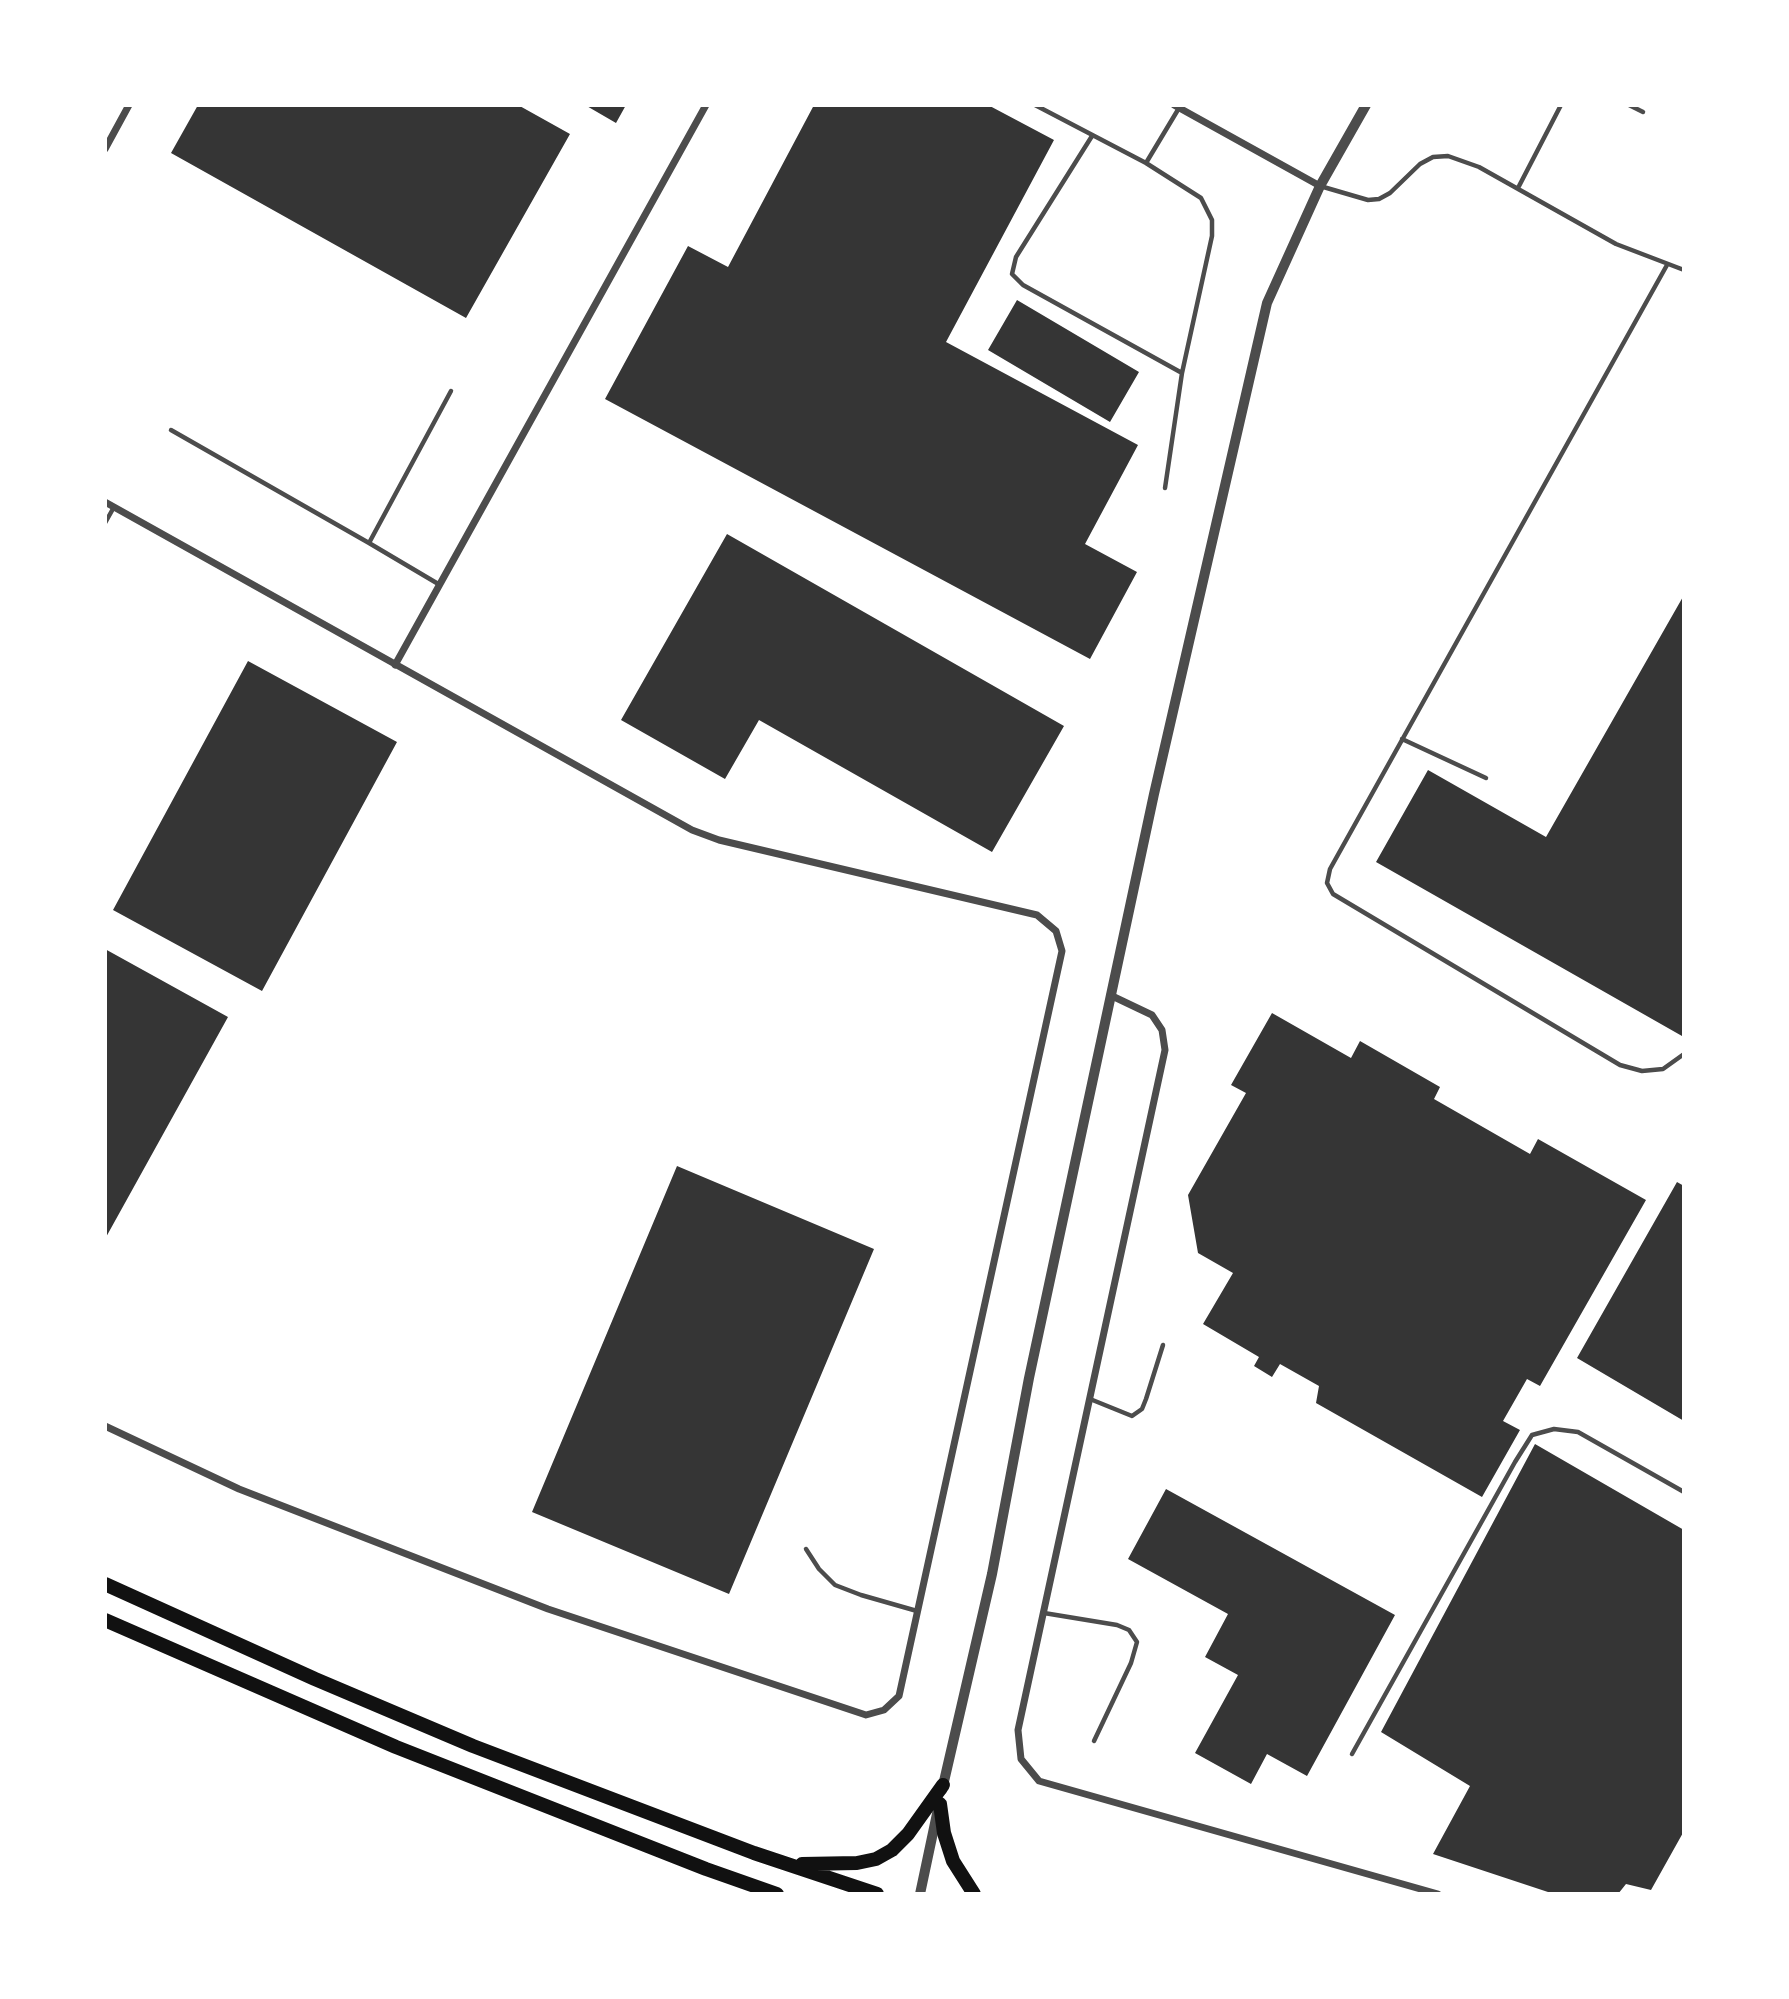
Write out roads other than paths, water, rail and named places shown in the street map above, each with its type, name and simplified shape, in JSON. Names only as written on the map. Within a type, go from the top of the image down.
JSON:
[{"type":"highway","points":[[105,1584],[315,1679],[473,1745],[613,1801],[877,1894]]},
{"type":"highway","points":[[105,1620],[396,1748],[706,1870],[777,1894]]},
{"type":"highway","points":[[790,1864],[857,1863],[876,1859],[892,1850],[908,1834],[943,1785]]},
{"type":"highway","points":[[940,1804],[944,1833],[953,1861],[974,1894]]},
{"type":"street","points":[[105,149],[129,105]]},
{"type":"street","points":[[395,665],[706,105]]},
{"type":"street","points":[[919,1894],[992,1574],[1029,1378],[1154,794],[1267,303],[1320,186],[1366,105]]},
{"type":"street","points":[[1176,106],[1320,186]]},
{"type":"street","points":[[105,502],[698,832],[719,840],[1037,915],[1056,931],[1062,951],[899,1696],[884,1710],[866,1715],[548,1609],[239,1489],[105,1426]]},
{"type":"street","points":[[1110,996],[1152,1015],[1162,1030],[1165,1050],[1018,1730],[1021,1759],[1039,1781],[1438,1894]]},
{"type":"lane","points":[[1035,105],[1146,163],[1201,198],[1212,220],[1212,236],[1182,373],[1166,488]]},
{"type":"lane","points":[[1518,188],[1562,105]]},
{"type":"lane","points":[[1629,105],[1643,112]]},
{"type":"lane","points":[[1146,163],[1176,106]]},
{"type":"lane","points":[[1092,136],[1016,257],[1012,274],[1023,285],[1182,373]]},
{"type":"lane","points":[[1320,186],[1367,200],[1379,199],[1390,193],[1420,164],[1433,158],[1448,156],[1479,167],[1616,244],[1684,270]]},
{"type":"lane","points":[[1667,265],[1330,869],[1326,883],[1333,894],[1620,1065],[1642,1071],[1663,1069],[1684,1054]]},
{"type":"lane","points":[[369,543],[451,391]]},
{"type":"lane","points":[[171,430],[440,584]]},
{"type":"lane","points":[[105,523],[114,507]]},
{"type":"lane","points":[[1402,739],[1486,778]]},
{"type":"lane","points":[[1090,1399],[1132,1416],[1142,1409],[1163,1345]]},
{"type":"lane","points":[[1352,1754],[1514,1462],[1532,1435],[1554,1429],[1577,1432],[1684,1492]]},
{"type":"lane","points":[[806,1549],[835,1585],[917,1611]]},
{"type":"lane","points":[[1044,1613],[1116,1625],[1129,1630],[1137,1642],[1131,1663],[1094,1741]]}]
